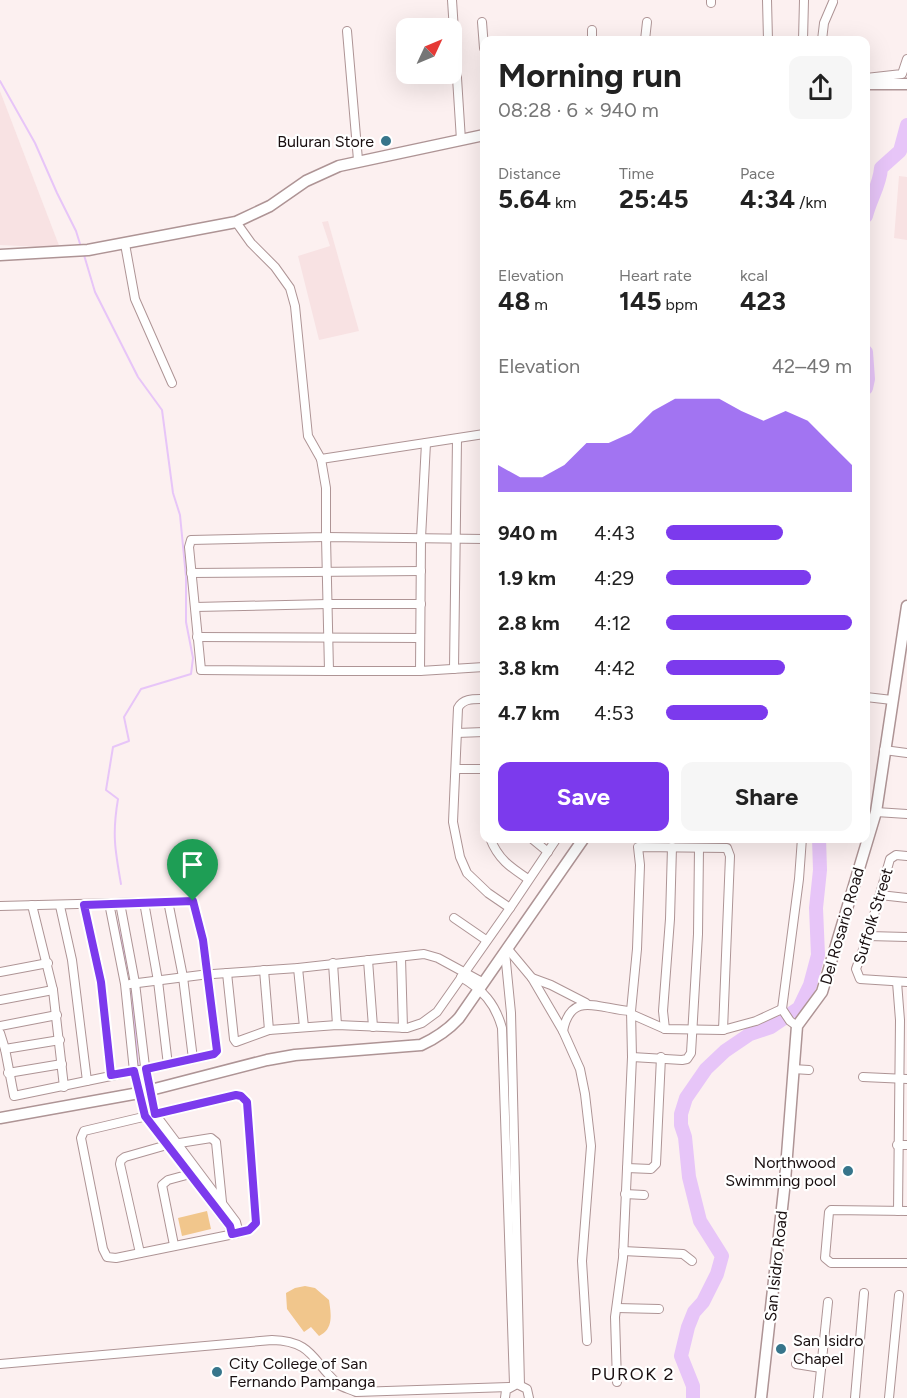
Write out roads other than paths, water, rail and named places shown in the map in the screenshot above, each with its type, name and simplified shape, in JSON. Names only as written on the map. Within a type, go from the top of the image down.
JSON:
[{"type":"main road","points":[[870,84],[907,84]]},
{"type":"main road","points":[[0,255],[75,252],[236,222],[263,210],[292,189],[322,172],[358,160],[480,136]]},
{"type":"main road","name":"Del Rosario Road","points":[[870,832],[876,812],[907,606]]},
{"type":"main road","points":[[0,1118],[144,1092],[267,1059],[421,1045],[438,1037],[459,1018],[581,843]]},
{"type":"main road","name":"Del Rosario Road","points":[[794,1023],[822,992],[867,843]]},
{"type":"main road","name":"San Isidro Road","points":[[761,1398],[785,1181],[794,1023]]},
{"type":"street","points":[[452,0],[461,140]]},
{"type":"street","points":[[767,0],[768,36]]},
{"type":"street","points":[[803,36],[804,0]]},
{"type":"street","points":[[822,36],[824,23],[833,2]]},
{"type":"street","points":[[482,22],[483,36]]},
{"type":"street","points":[[645,36],[647,22]]},
{"type":"street","points":[[592,30],[592,36]]},
{"type":"street","points":[[347,31],[358,160]]},
{"type":"street","points":[[870,78],[902,74],[907,59]]},
{"type":"street","points":[[236,222],[290,288],[295,306],[308,436],[321,459],[326,488],[330,671]]},
{"type":"street","points":[[125,244],[135,299],[172,383]]},
{"type":"street","points":[[321,459],[480,435]]},
{"type":"street","points":[[454,669],[457,439]]},
{"type":"street","points":[[420,672],[421,538],[426,444]]},
{"type":"street","points":[[480,539],[326,537],[190,540],[189,547],[199,667],[204,671],[420,672],[480,667]]},
{"type":"street","points":[[192,573],[421,571]]},
{"type":"street","points":[[195,607],[328,603],[421,604]]},
{"type":"street","points":[[197,637],[420,638]]},
{"type":"street","points":[[870,697],[892,700]]},
{"type":"street","points":[[480,699],[465,700],[458,708],[453,822],[460,857],[467,873],[510,908]]},
{"type":"street","points":[[457,733],[480,732]]},
{"type":"street","points":[[884,750],[907,753]]},
{"type":"street","points":[[457,769],[480,769]]},
{"type":"street","points":[[876,812],[907,814]]},
{"type":"street","points":[[493,843],[508,866],[528,879]]},
{"type":"street","points":[[537,843],[548,852]]},
{"type":"street","points":[[227,973],[236,1042],[268,1030],[337,1025],[403,1028],[422,1023],[436,1012],[554,843]]},
{"type":"street","points":[[794,1023],[783,1010],[800,879],[802,843]]},
{"type":"street","points":[[617,1382],[615,1334],[623,1251],[627,1168],[632,1057],[631,1013],[637,949],[640,865],[638,847],[723,848],[730,852],[723,1030]]},
{"type":"street","points":[[665,1029],[663,1011],[670,919],[672,847]]},
{"type":"street","points":[[632,1057],[687,1059],[691,1053],[698,934],[699,848]]},
{"type":"street","name":"Suffolk Street","points":[[907,856],[896,855],[890,859],[856,969],[860,979],[907,982]]},
{"type":"street","points":[[880,895],[907,898]]},
{"type":"street","points":[[168,901],[183,977],[193,1059]]},
{"type":"street","points":[[0,906],[193,901],[211,974],[216,1053],[14,1096],[0,1033]]},
{"type":"street","points":[[144,902],[158,981],[168,1065]]},
{"type":"street","points":[[110,903],[125,984],[134,1071],[155,1114],[236,1222],[236,1233]]},
{"type":"street","points":[[120,903],[135,983],[146,1069],[145,1116],[236,1233]]},
{"type":"street","points":[[32,905],[53,990],[64,1087]]},
{"type":"street","points":[[84,905],[101,982],[111,1075]]},
{"type":"street","points":[[60,906],[72,960],[87,1082]]},
{"type":"street","points":[[454,918],[486,940]]},
{"type":"street","points":[[868,936],[907,937]]},
{"type":"street","points":[[506,950],[532,978],[563,1031],[579,1069],[585,1094],[591,1146],[582,1261],[587,1341]]},
{"type":"street","points":[[506,950],[511,1013],[515,1385]]},
{"type":"street","points":[[125,984],[211,974],[298,969],[333,963],[424,954],[433,956],[481,985],[490,999],[502,1028],[515,1385]]},
{"type":"street","points":[[401,957],[403,1028]]},
{"type":"street","points":[[368,960],[372,1027]]},
{"type":"street","points":[[0,972],[48,963]]},
{"type":"street","points":[[333,963],[337,1025]]},
{"type":"street","points":[[298,969],[304,1027]]},
{"type":"street","points":[[264,970],[268,1030]]},
{"type":"street","points":[[532,978],[586,1003],[631,1013],[665,1029],[723,1030],[756,1021],[783,1010]]},
{"type":"street","points":[[897,982],[903,1021],[903,1079],[897,1145],[903,1211],[831,1210],[825,1258],[829,1262],[907,1263]]},
{"type":"street","points":[[0,1000],[53,990]]},
{"type":"street","points":[[563,1031],[572,1010],[586,1003]]},
{"type":"street","points":[[0,1026],[57,1015]]},
{"type":"street","points":[[5,1049],[60,1040]]},
{"type":"street","points":[[627,1168],[651,1169],[656,1164],[661,1057]]},
{"type":"street","points":[[8,1073],[62,1064]]},
{"type":"street","points":[[793,1070],[809,1070]]},
{"type":"street","points":[[863,1077],[903,1079]]},
{"type":"street","points":[[236,1095],[241,1096],[247,1102],[256,1223],[249,1230],[110,1259],[104,1254],[81,1137],[84,1131],[89,1129],[155,1114],[236,1095]]},
{"type":"street","points":[[140,1253],[120,1164],[125,1157],[167,1145],[211,1138],[216,1142],[222,1203]]},
{"type":"street","points":[[897,1145],[907,1145]]},
{"type":"street","points":[[174,1245],[162,1185],[168,1180],[198,1173]]},
{"type":"street","points":[[207,1184],[213,1183],[219,1176]]},
{"type":"street","points":[[625,1194],[644,1195]]},
{"type":"street","points":[[623,1251],[683,1254],[692,1261]]},
{"type":"street","points":[[855,1398],[864,1293]]},
{"type":"street","points":[[889,1398],[899,1295]]},
{"type":"street","points":[[818,1398],[828,1302]]},
{"type":"street","points":[[617,1308],[659,1309]]},
{"type":"street","points":[[0,1364],[289,1341],[299,1344],[316,1358],[340,1386],[356,1392],[515,1385],[526,1389],[529,1398]]},
{"type":"street","points":[[796,1364],[821,1368]]},
{"type":"street","points":[[504,1398],[505,1393],[515,1385]]},
{"type":"waterway","points":[[0,81],[35,143],[76,231],[81,247]]},
{"type":"waterway","points":[[870,204],[881,168],[900,151],[907,125]]},
{"type":"waterway","points":[[84,255],[95,292],[138,377],[162,410],[173,493],[180,515],[186,577],[186,622],[193,658],[191,674],[141,689],[124,717],[129,741],[113,747],[106,790],[118,799],[115,842],[121,884]]},
{"type":"waterway","points":[[693,1398],[693,1386],[681,1356],[694,1312],[703,1302],[717,1274],[722,1256],[700,1221],[689,1177],[681,1114],[686,1098],[706,1069],[725,1051],[750,1034],[771,1027],[799,1008],[810,985],[818,955],[816,908],[820,870],[819,843]]},
{"type":"waterway","points":[[116,919],[130,977]]},
{"type":"waterway","points":[[131,985],[138,1065]]},
{"type":"place","name":"Buluran Store","points":[[386,141]]},
{"type":"place","name":"Northwood Swimming pool","points":[[848,1171]]},
{"type":"place","name":"San Isidro Chapel","points":[[781,1349]]},
{"type":"place","name":"City College of San Fernando Pampanga","points":[[217,1372]]},
{"type":"district","name":"PUROK 2","points":[[633,1374]]}]
